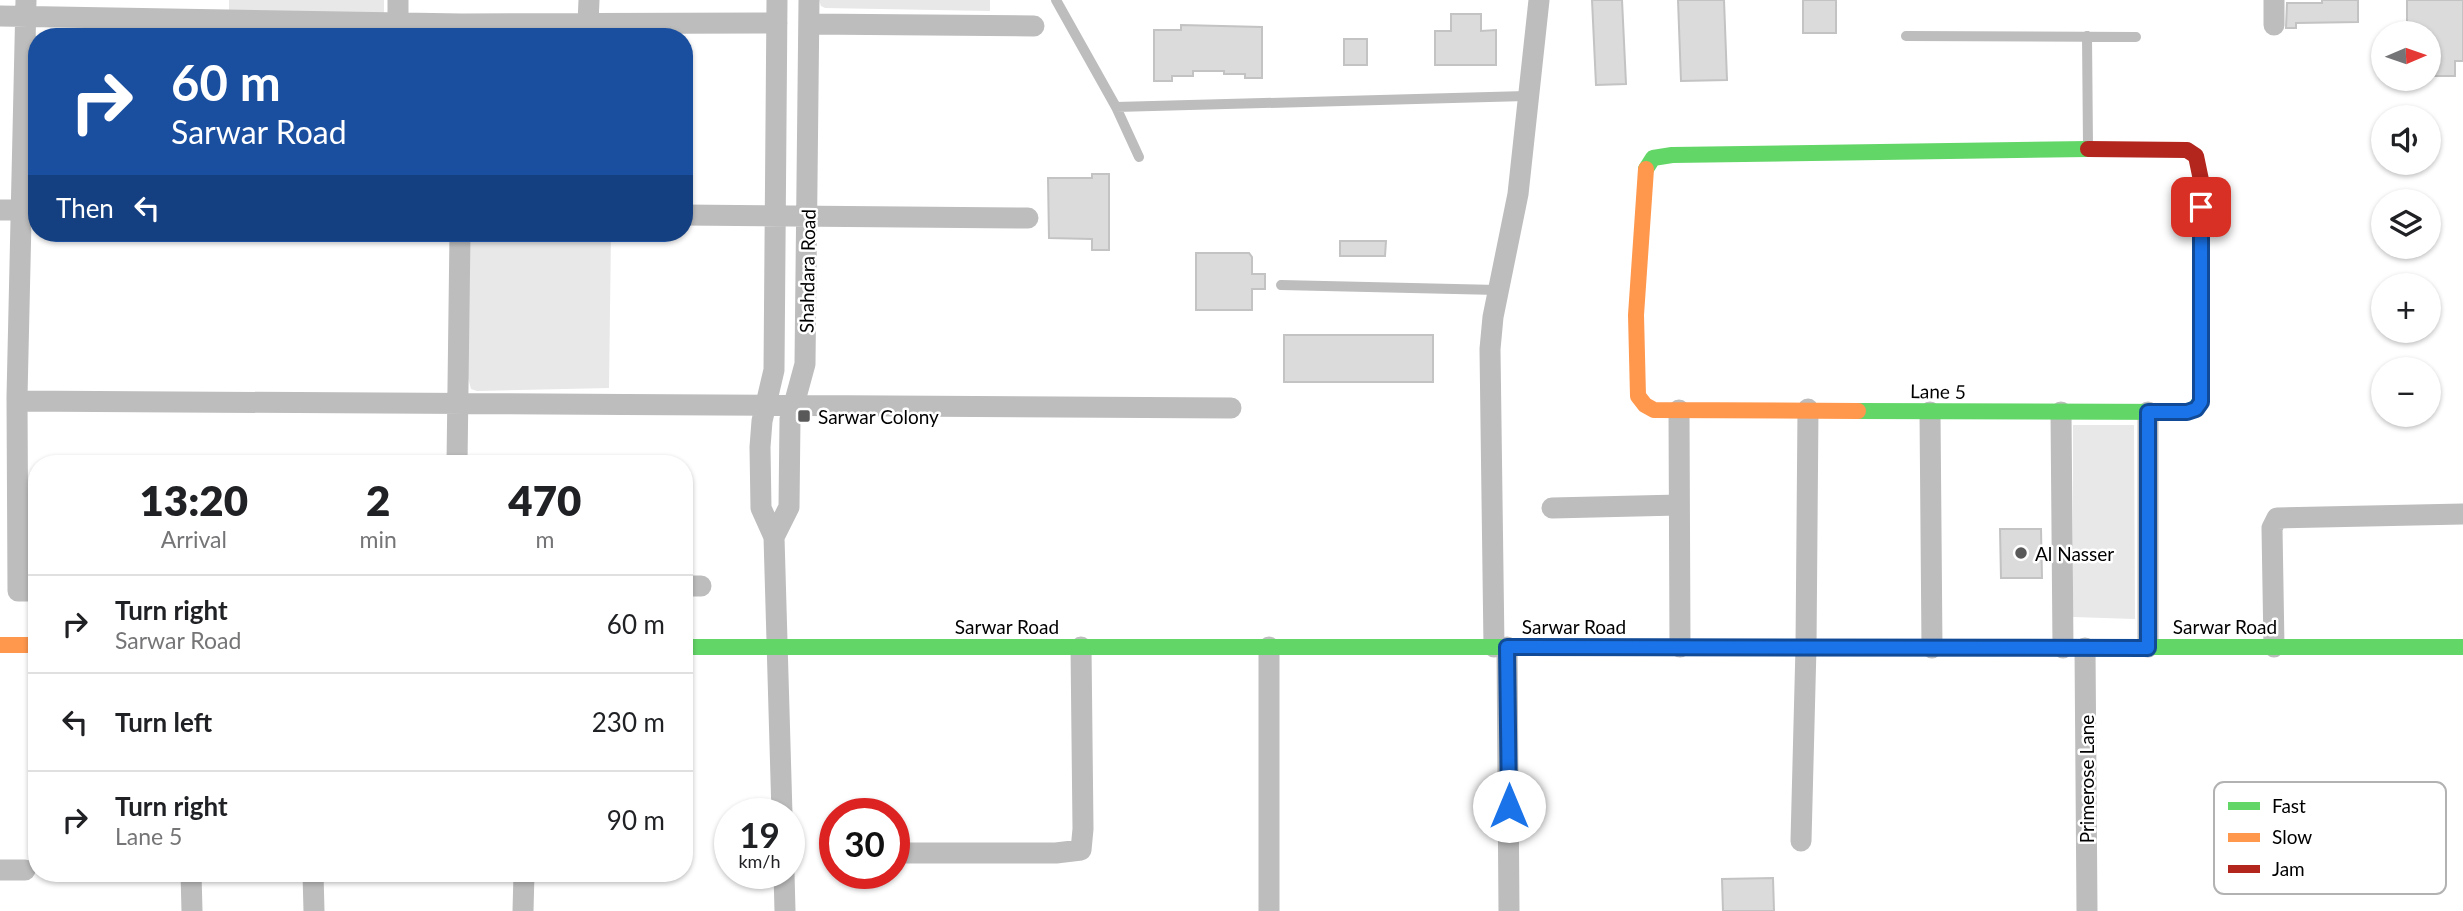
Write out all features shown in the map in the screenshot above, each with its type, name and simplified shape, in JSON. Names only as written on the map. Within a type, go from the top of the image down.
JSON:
[{"type":"street","points":[[398,0],[398,23]]},
{"type":"street","points":[[589,0],[589,23]]},
{"type":"street","name":"Shahdara Road","points":[[777,0],[774,370],[765,407],[760,447],[761,508],[774,537],[781,798]]},
{"type":"street","name":"Shahdara Road","points":[[774,537],[789,507],[789,442],[793,407],[806,364],[809,0]]},
{"type":"street","points":[[1509,911],[1490,349],[1498,290],[1518,194],[1539,0]]},
{"type":"street","points":[[2274,0],[2274,25]]},
{"type":"street","points":[[0,16],[26,8],[217,10],[438,28]]},
{"type":"street","points":[[26,8],[11,398],[18,591],[28,591]]},
{"type":"street","points":[[510,28],[589,23],[777,23]]},
{"type":"street","points":[[809,24],[1034,26]]},
{"type":"street","name":"Lane 5","points":[[2088,149],[2187,150],[2196,156],[2201,180],[2201,402],[2196,409],[2187,412],[1654,410],[1644,405],[1637,396],[1636,315],[1644,175],[1647,163],[1652,158],[1672,155],[2088,149]]},
{"type":"street","points":[[693,215],[1028,218]]},
{"type":"street","points":[[457,455],[460,242]]},
{"type":"street","points":[[11,398],[765,407],[1231,408]]},
{"type":"street","points":[[1801,841],[1808,409]]},
{"type":"street","points":[[1679,410],[1680,647]]},
{"type":"street","points":[[1930,412],[1932,648]]},
{"type":"street","points":[[2061,412],[2063,648]]},
{"type":"street","points":[[2148,412],[2148,648]]},
{"type":"street","points":[[1552,508],[1679,505]]},
{"type":"street","points":[[2274,648],[2272,528],[2277,518],[2463,514]]},
{"type":"street","points":[[0,645],[28,645]]},
{"type":"street","points":[[910,853],[1056,853],[1081,850],[1081,647]]},
{"type":"street","points":[[1269,647],[1269,911]]},
{"type":"street","name":"Sarwar Road","points":[[693,648],[2463,647]]},
{"type":"street","name":"Primerose Lane","points":[[2085,648],[2087,911]]},
{"type":"street","points":[[0,870],[25,870]]},
{"type":"street","points":[[191,882],[192,911]]},
{"type":"street","points":[[313,882],[314,911]]},
{"type":"street","points":[[523,911],[524,882]]},
{"type":"street","points":[[784,889],[785,911]]},
{"type":"lane","points":[[1056,0],[1116,107],[1139,157]]},
{"type":"lane","points":[[1906,36],[2136,37]]},
{"type":"lane","points":[[2087,36],[2088,149]]},
{"type":"lane","points":[[1116,107],[1528,96]]},
{"type":"lane","points":[[1281,285],[1498,290]]},
{"type":"shaded area","points":[[229,0],[384,0],[384,14],[229,14]]},
{"type":"shaded area","points":[[819,0],[990,0],[990,11],[825,8]]},
{"type":"shaded area","points":[[468,242],[611,242],[609,388],[477,391],[471,389],[468,378]]},
{"type":"shaded area","points":[[2073,425],[2134,425],[2135,619],[2073,617]]},
{"type":"building","points":[[1592,0],[1622,0],[1626,84],[1596,85]]},
{"type":"building","points":[[1678,0],[1724,0],[1727,80],[1681,81]]},
{"type":"building","points":[[1803,0],[1836,0],[1836,33],[1803,33]]},
{"type":"building","points":[[2322,0],[2358,0],[2358,22],[2296,23],[2296,28],[2286,28],[2287,3],[2322,3]]},
{"type":"building","points":[[2407,0],[2463,0],[2463,61],[2455,61],[2455,76],[2441,76],[2441,21],[2407,21]]},
{"type":"building","points":[[1451,14],[1481,14],[1481,31],[1496,30],[1496,65],[1435,65],[1435,31],[1451,31]]},
{"type":"building","points":[[1181,25],[1262,27],[1262,78],[1245,78],[1245,74],[1224,74],[1224,71],[1193,71],[1193,76],[1172,76],[1172,81],[1154,81],[1154,30],[1181,30]]},
{"type":"building","points":[[1344,39],[1367,39],[1367,65],[1344,65]]},
{"type":"building","points":[[1092,174],[1109,174],[1109,250],[1092,250],[1092,239],[1049,238],[1048,178],[1092,178]]},
{"type":"building","points":[[1340,241],[1386,241],[1385,256],[1340,256]]},
{"type":"building","points":[[1196,253],[1249,253],[1252,257],[1252,274],[1265,274],[1265,289],[1252,289],[1252,310],[1196,310]]},
{"type":"building","points":[[1284,335],[1433,335],[1433,382],[1284,382]]},
{"type":"building","name":"Al Nasser","points":[[2000,529],[2041,529],[2042,578],[2001,578]]},
{"type":"building","points":[[1773,878],[1774,911],[1723,911],[1722,879]]},
{"type":"traffic: fast","points":[[1646,169],[1653,158],[1672,155],[2088,149]]},
{"type":"traffic: fast","points":[[1858,411],[2192,410],[2201,396],[2201,225]]},
{"type":"traffic: fast","points":[[693,647],[1537,647]]},
{"type":"traffic: fast","points":[[1992,647],[2463,647]]},
{"type":"traffic: slow","points":[[1646,169],[1636,315],[1638,396],[1645,405],[1654,410],[1858,411]]},
{"type":"traffic: slow","points":[[0,645],[28,645]]},
{"type":"traffic: slow","points":[[1537,647],[1992,647]]},
{"type":"traffic: jam","points":[[2088,149],[2187,150],[2196,156],[2201,180],[2201,225]]},
{"type":"place","name":"Sarwar Colony","points":[[804,416]]},
{"type":"place","name":"Al Nasser","points":[[2021,553]]},
{"type":"route","points":[[1509,806],[1507,647],[2148,648],[2148,412],[2187,412],[2196,409],[2201,402],[2201,207]]}]
